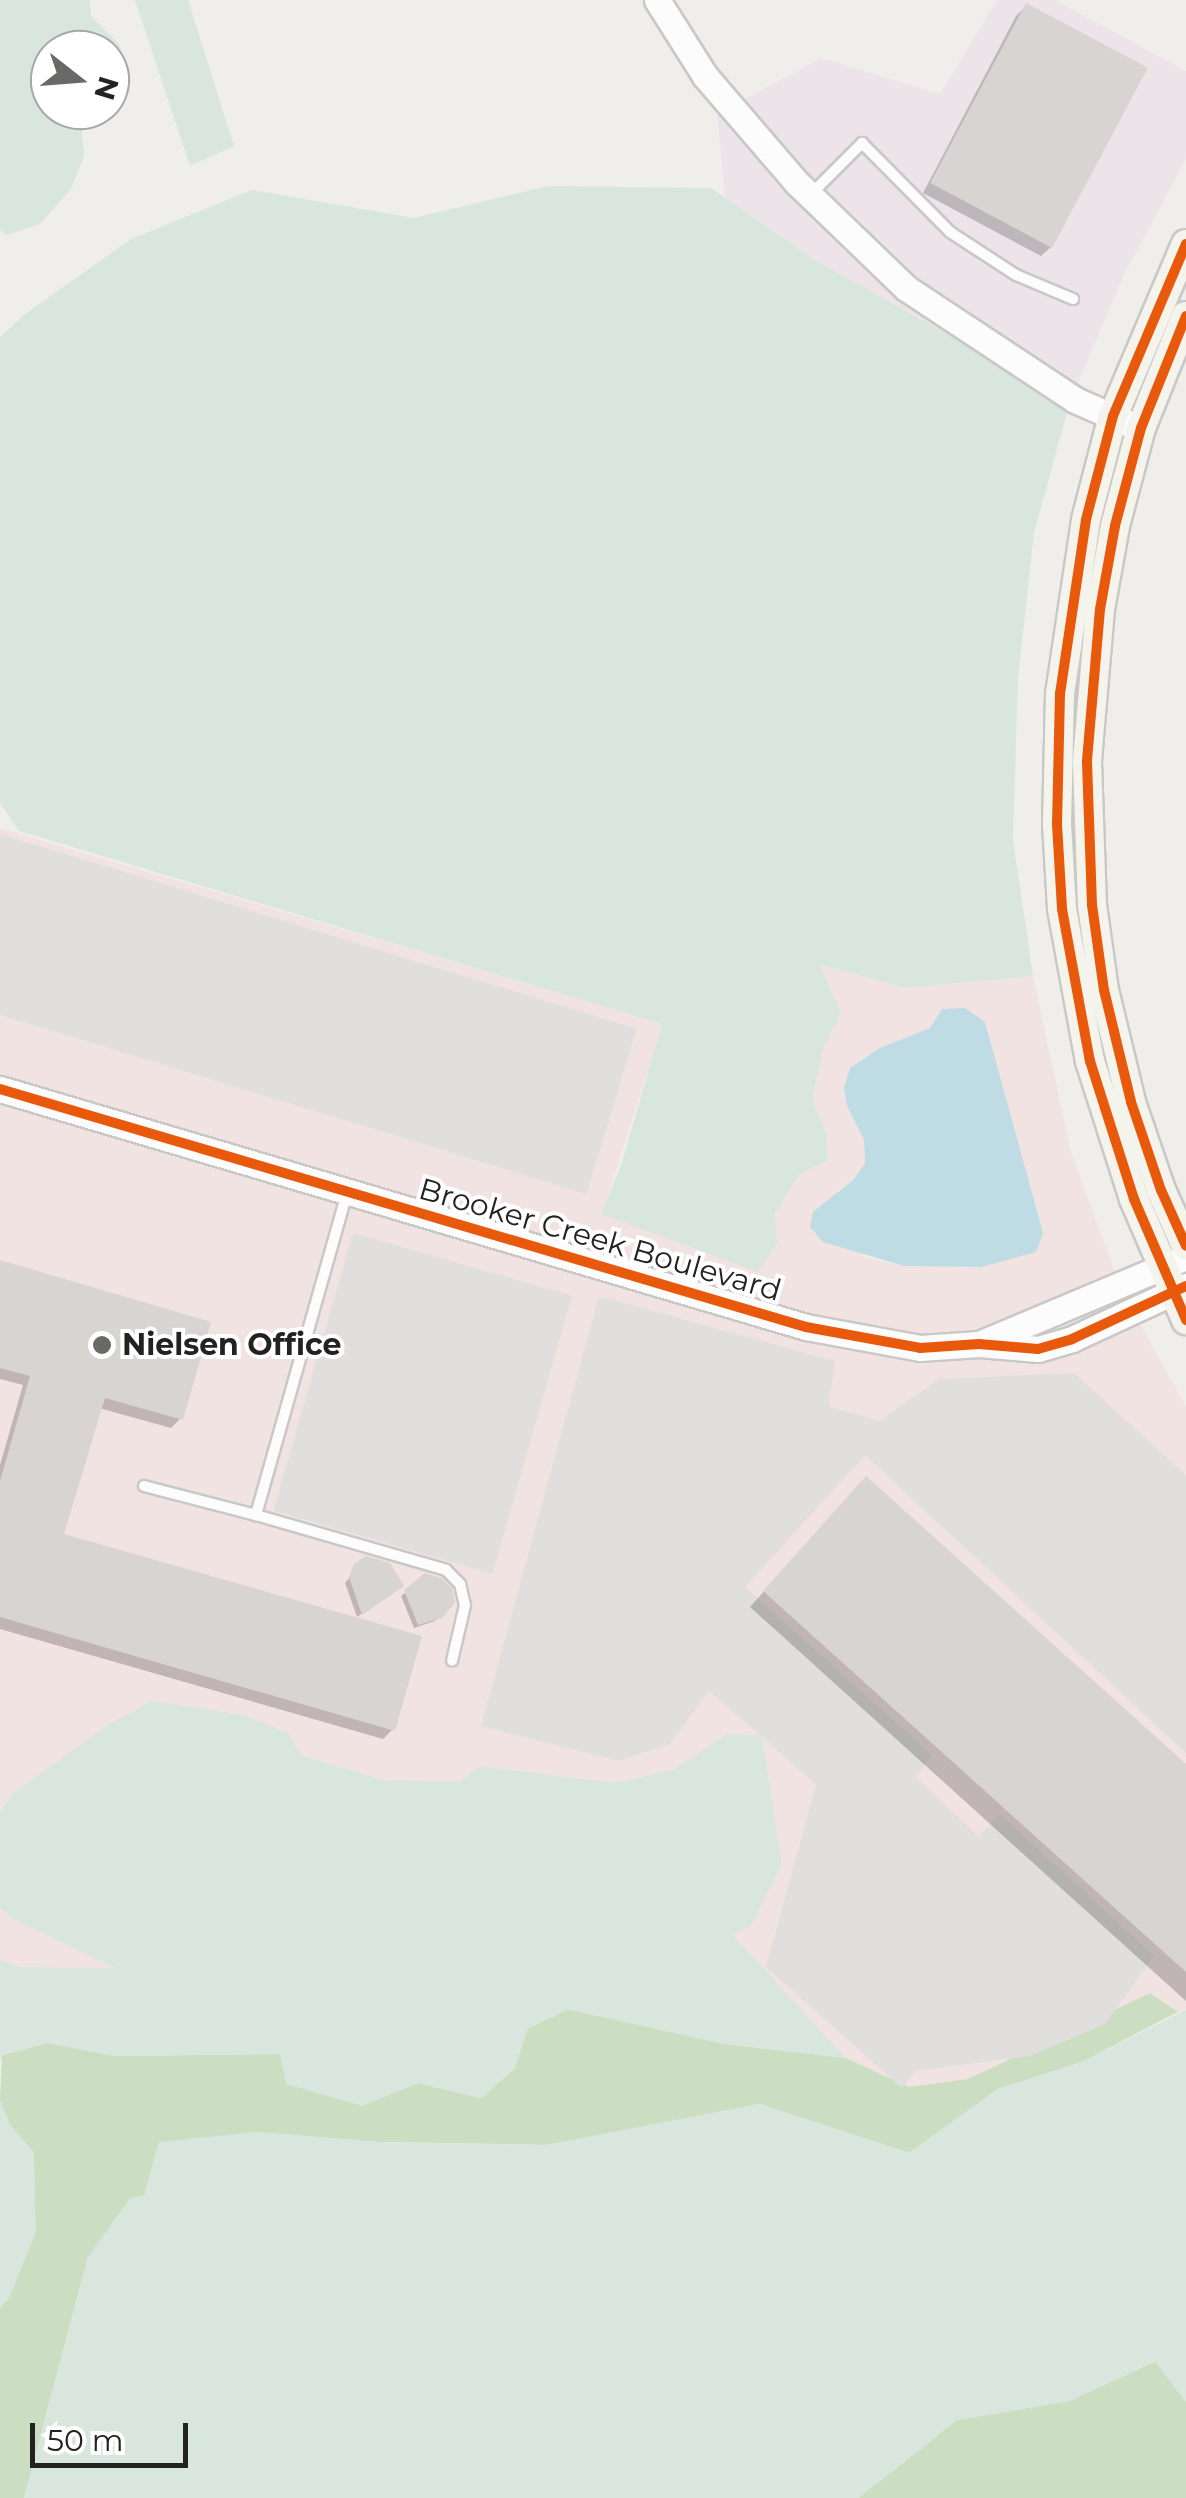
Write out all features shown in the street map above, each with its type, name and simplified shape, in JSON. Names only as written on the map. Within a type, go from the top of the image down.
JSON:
[{"type":"main road","points":[[1186,244],[1113,416],[1070,607],[1060,692],[1057,824],[1062,909],[1090,1062],[1176,1275],[1186,1320]]},
{"type":"main road","points":[[1186,316],[1141,428],[1115,526],[1100,609],[1090,700],[1087,822],[1097,939],[1118,1051],[1161,1190],[1186,1246]]},
{"type":"street","points":[[657,0],[705,76],[809,195],[906,288],[1075,400],[1141,428]]},
{"type":"street","name":"Brooker Creek Boulevard","points":[[0,1089],[806,1327],[920,1348],[980,1344],[1176,1275]]},
{"type":"lane","points":[[809,195],[862,143],[950,232],[1016,275],[1072,300]]},
{"type":"lane","points":[[256,1515],[347,1192]]},
{"type":"lane","points":[[144,1486],[446,1570],[460,1584],[466,1605],[452,1661]]},
{"type":"shaded area","points":[[0,0],[90,0],[91,16],[105,30],[30,30],[30,130],[82,130],[84,156],[71,189],[40,224],[7,235],[0,230]]},
{"type":"shaded area","points":[[135,0],[188,0],[234,146],[190,166]]},
{"type":"shaded area","points":[[997,0],[1055,0],[1186,71],[1186,159],[1123,277],[1076,388],[914,280],[806,177],[741,101],[821,58],[940,94]]},
{"type":"shaded area","points":[[721,112],[999,363],[813,259],[725,198],[717,114]]},
{"type":"shaded area","points":[[548,186],[711,188],[813,259],[999,363],[1068,409],[1034,533],[1018,678],[1013,840],[1033,976],[905,988],[819,964],[841,1013],[823,1048],[812,1102],[826,1131],[828,1160],[799,1175],[775,1214],[777,1243],[758,1272],[601,1214],[621,1165],[662,1024],[19,831],[0,803],[0,337],[21,317],[131,239],[252,190],[414,218]]},
{"type":"shaded area","points":[[0,828],[663,1024],[602,1214],[777,1243],[775,1214],[799,1175],[828,1160],[826,1131],[812,1102],[823,1048],[841,1013],[818,963],[905,988],[1033,976],[1071,1152],[1116,1275],[976,1333],[920,1337],[808,1316],[0,1077]],"holes":[[[985,1022],[1042,1233],[981,1267],[904,1266],[864,1257],[836,1191],[854,1179],[865,1163],[864,1140],[847,1106],[880,1048],[930,1028]]]},
{"type":"shaded area","points":[[0,834],[637,1029],[586,1194],[0,1015]]},
{"type":"shaded area","points":[[0,1100],[803,1337],[976,1359],[1138,1321],[1186,1406],[1186,2010],[1178,2012],[1150,1993],[968,2079],[909,2087],[846,2058],[732,1934],[782,1864],[762,1737],[727,1734],[675,1769],[615,1783],[481,1766],[459,1782],[383,1780],[301,1755],[11,1795],[0,1813]]},
{"type":"shaded area","points":[[353,1233],[572,1296],[493,1574],[273,1511]]},
{"type":"shaded area","points":[[599,1296],[835,1361],[829,1406],[879,1421],[939,1379],[1074,1373],[1186,1475],[1186,1753],[865,1455],[745,1587],[932,1755],[916,1777],[978,1836],[1001,1815],[1154,1956],[1105,2024],[1030,2056],[915,2071],[902,2088],[766,1967],[816,1784],[709,1691],[670,1744],[618,1761],[481,1726]]},
{"type":"shaded area","points":[[151,1701],[244,1715],[288,1733],[301,1755],[383,1780],[459,1782],[480,1766],[615,1783],[675,1769],[727,1734],[762,1736],[782,1864],[751,1926],[733,1935],[846,2058],[725,2044],[568,2009],[527,2029],[515,2068],[481,2098],[418,2083],[362,2106],[286,2084],[280,2054],[116,2056],[48,2043],[3,2055],[0,2060],[0,1960],[21,1967],[115,1968],[13,1919],[0,1907],[0,1813],[11,1795],[106,1726]]},
{"type":"shaded area","points":[[0,1907],[13,1919],[117,1968],[20,1967],[0,1960]]},
{"type":"shaded area","points":[[1186,2010],[1186,2402],[1155,2361],[1069,2401],[957,2420],[858,2498],[24,2498],[88,2257],[130,2198],[144,2195],[159,2142],[256,2132],[379,2142],[547,2145],[760,2104],[909,2153],[998,2089],[1082,2062]]},
{"type":"shaded area","points":[[0,2101],[10,2125],[34,2153],[36,2232],[10,2296],[0,2308]]},
{"type":"green space","points":[[1150,1993],[1178,2012],[1082,2062],[998,2089],[909,2153],[760,2104],[547,2145],[379,2142],[256,2132],[144,2195],[88,2257],[24,2498],[0,2498],[0,2308],[10,2296],[34,2153],[10,2125],[0,2101],[2,2055],[48,2043],[116,2056],[280,2054],[361,2106],[418,2083],[481,2098],[515,2068],[527,2029],[568,2009],[725,2044],[846,2058],[909,2087],[968,2079]]},
{"type":"green space","points":[[1156,2361],[1186,2402],[1186,2498],[858,2498],[957,2420],[1069,2401]]},
{"type":"water","points":[[965,1008],[985,1022],[1043,1233],[1036,1252],[981,1267],[904,1266],[823,1242],[810,1227],[813,1212],[854,1179],[865,1163],[864,1140],[847,1106],[844,1088],[850,1068],[880,1048],[930,1028],[942,1009]]},
{"type":"building","points":[[1026,3],[1148,68],[1052,248],[930,183]]},
{"type":"building","points":[[0,1260],[211,1322],[183,1420],[105,1398],[64,1534],[422,1636],[395,1731],[0,1617],[0,1481],[30,1376],[0,1368]]},
{"type":"building","points":[[866,1476],[1186,1764],[1186,1972],[763,1591]]},
{"type":"building","points":[[366,1556],[390,1563],[404,1586],[362,1615],[349,1577],[354,1564]]},
{"type":"building","points":[[425,1573],[441,1578],[452,1588],[455,1602],[442,1618],[418,1625],[404,1590]]},
{"type":"cycle path","points":[[1186,244],[1113,416],[1086,520],[1060,693],[1057,824],[1062,909],[1090,1061],[1134,1199],[1186,1320]]},
{"type":"cycle path","points":[[1186,316],[1141,428],[1115,526],[1100,609],[1087,762],[1092,905],[1104,990],[1131,1102],[1161,1190],[1186,1246]]},
{"type":"cycle path","points":[[0,1089],[806,1327],[920,1348],[979,1344],[1038,1349],[1072,1339],[1186,1286]]},
{"type":"place","name":"Nielsen Office","points":[[102,1345]]}]
